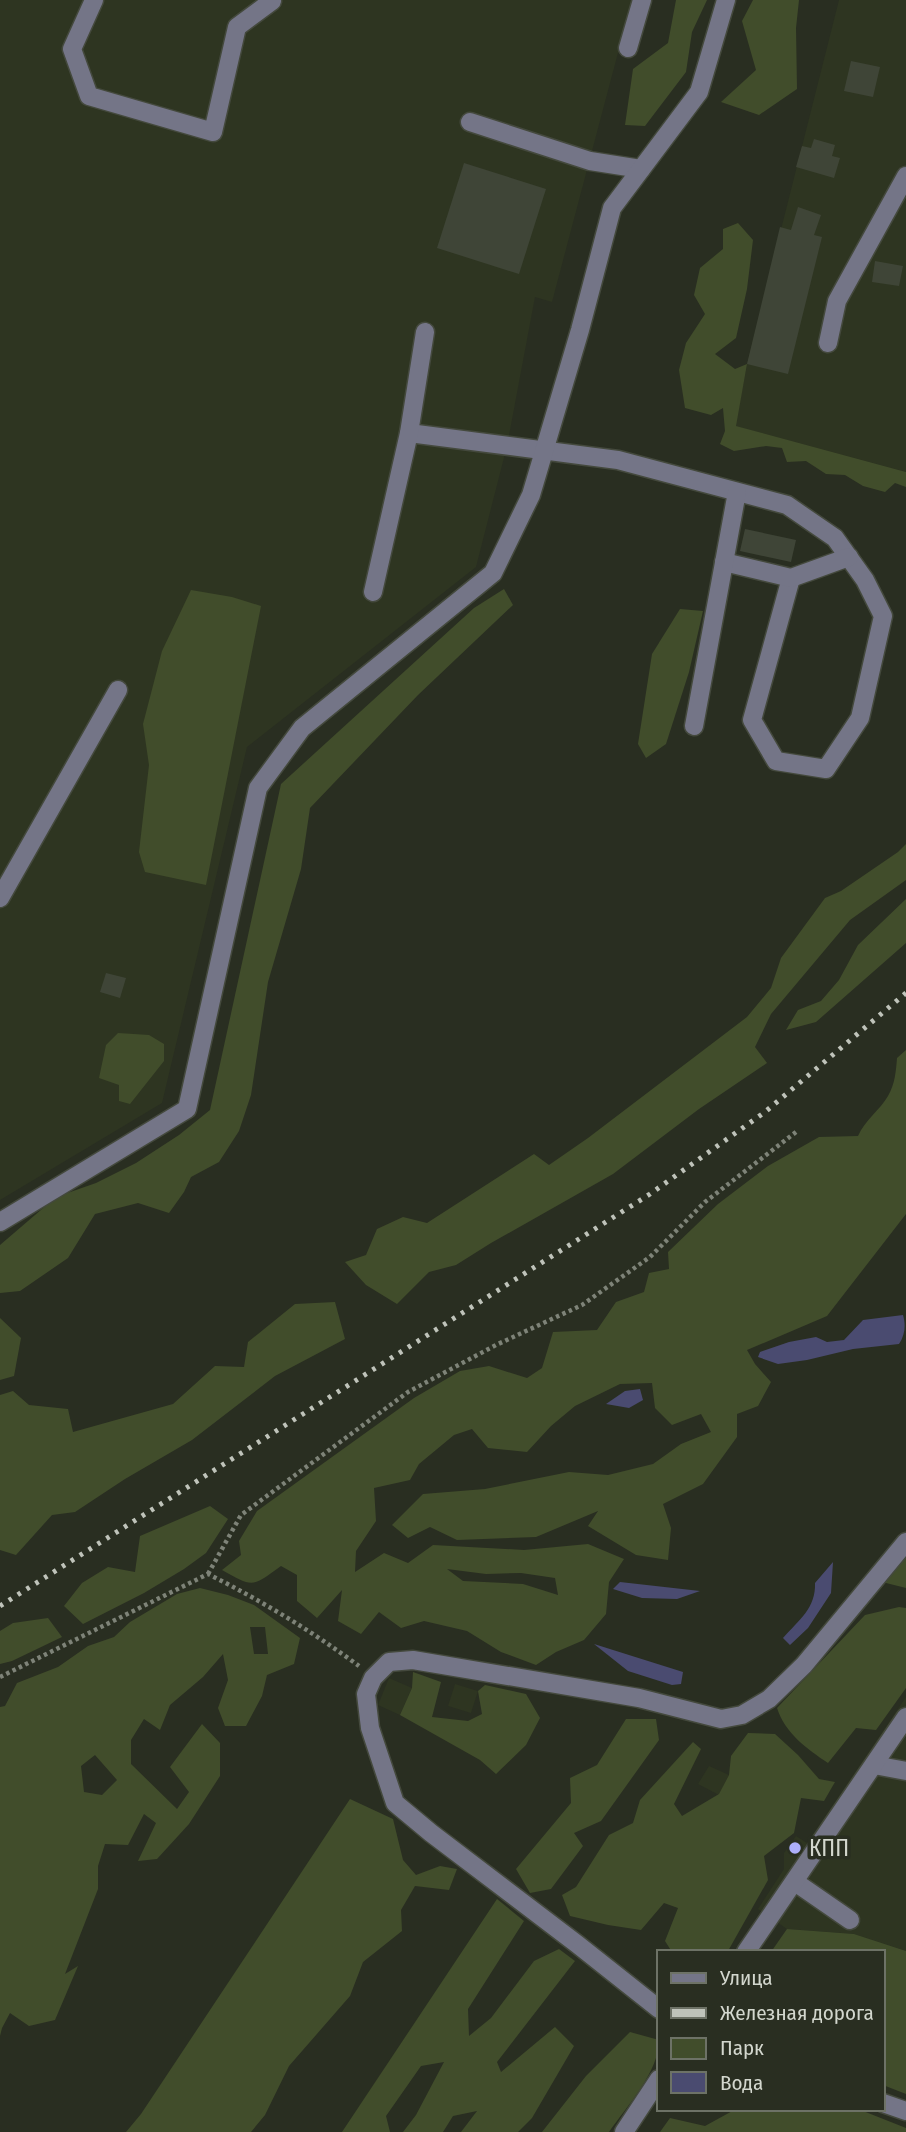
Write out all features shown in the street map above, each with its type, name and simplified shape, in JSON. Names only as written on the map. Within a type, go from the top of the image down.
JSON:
[{"type":"street","points":[[94,0],[72,49],[89,96],[213,132],[237,27],[270,0]]},
{"type":"street","points":[[628,48],[642,0]]},
{"type":"street","points":[[0,1222],[187,1109],[258,788],[302,728],[493,573],[531,495],[580,330],[612,208],[699,92],[726,0]]},
{"type":"street","points":[[470,121],[590,161],[642,169]]},
{"type":"street","points":[[828,343],[837,301],[906,176]]},
{"type":"street","points":[[373,592],[409,433],[425,332]]},
{"type":"street","points":[[409,433],[618,460],[787,505],[835,538],[866,580],[883,616],[860,718],[826,769],[776,761],[752,720],[791,578]]},
{"type":"street","points":[[694,726],[737,492]]},
{"type":"street","points":[[724,562],[791,578],[849,557]]},
{"type":"street","points":[[0,898],[118,690]]},
{"type":"street","points":[[657,2008],[395,1803],[370,1728],[366,1694],[373,1678],[389,1662],[413,1660],[639,1698],[721,1719],[742,1715],[769,1699],[804,1665],[906,1542]]},
{"type":"street","points":[[748,1950],[906,1717]]},
{"type":"street","points":[[874,1765],[906,1771]]},
{"type":"street","points":[[795,1882],[850,1920]]},
{"type":"street","points":[[624,2132],[657,2082]]},
{"type":"street","points":[[885,2104],[906,2111]]},
{"type":"path","points":[[0,1677],[208,1574],[240,1515],[408,1392],[496,1345],[582,1305],[650,1257],[705,1202],[796,1132]]},
{"type":"path","points":[[208,1574],[262,1601],[307,1629],[373,1678]]},
{"type":"shaded area","points":[[0,0],[632,0],[552,302],[535,297],[507,446],[476,567],[247,747],[162,1103],[0,1200]]},
{"type":"shaded area","points":[[839,0],[906,0],[906,472],[735,426],[747,364]]},
{"type":"shaded area","points":[[389,1678],[412,1688],[400,1715],[378,1705]]},
{"type":"shaded area","points":[[455,1684],[478,1691],[471,1713],[448,1706]]},
{"type":"shaded area","points":[[906,1697],[906,1951],[854,1934],[787,1929],[758,1909],[784,1869],[784,1853],[796,1836],[807,1843]]},
{"type":"shaded area","points":[[709,1766],[729,1775],[719,1795],[698,1784]]},
{"type":"green space","points":[[676,0],[707,0],[692,32],[686,72],[645,126],[625,125],[633,69],[668,43]]},
{"type":"green space","points":[[753,0],[799,0],[796,28],[797,89],[759,115],[721,102],[756,70],[742,21]]},
{"type":"green space","points":[[738,223],[753,240],[747,289],[736,338],[715,354],[735,369],[747,364],[736,426],[906,472],[906,487],[895,483],[885,492],[863,486],[845,475],[826,474],[806,461],[787,462],[782,448],[766,446],[734,451],[720,444],[725,431],[723,408],[711,415],[685,408],[679,370],[686,343],[705,314],[694,295],[700,268],[723,249],[723,229]]},
{"type":"green space","points":[[504,589],[513,605],[418,695],[310,808],[301,869],[268,982],[251,1095],[239,1131],[219,1162],[191,1177],[169,1213],[138,1203],[95,1214],[68,1258],[20,1291],[0,1293],[0,1245],[56,1197],[96,1183],[136,1163],[179,1135],[210,1110],[281,784],[474,608]]},
{"type":"green space","points":[[191,590],[232,597],[261,606],[206,885],[145,872],[139,852],[149,765],[143,724],[162,651]]},
{"type":"green space","points":[[680,609],[703,611],[689,672],[666,744],[646,758],[638,744],[652,654]]},
{"type":"green space","points":[[906,844],[906,880],[850,920],[771,1014],[755,1047],[767,1063],[699,1109],[613,1174],[456,1265],[429,1272],[397,1304],[366,1285],[345,1262],[366,1255],[377,1229],[403,1217],[427,1223],[534,1154],[549,1165],[588,1138],[747,1017],[771,988],[781,958],[825,898],[841,891]]},
{"type":"green space","points":[[906,899],[906,943],[816,1022],[786,1030],[798,1010],[821,1001],[839,980],[858,945]]},
{"type":"green space","points":[[118,1033],[149,1035],[164,1044],[164,1061],[130,1104],[119,1101],[119,1085],[99,1078],[106,1045]]},
{"type":"green space","points":[[906,1050],[906,1214],[827,1316],[747,1350],[771,1382],[758,1406],[737,1414],[737,1437],[703,1484],[663,1504],[671,1528],[668,1560],[636,1555],[588,1526],[598,1511],[536,1537],[457,1540],[430,1527],[408,1538],[392,1525],[423,1494],[485,1489],[569,1472],[608,1475],[653,1464],[681,1444],[711,1432],[701,1414],[672,1425],[655,1408],[652,1383],[620,1384],[575,1406],[551,1426],[527,1452],[488,1448],[472,1429],[454,1435],[419,1464],[410,1480],[374,1488],[376,1521],[356,1551],[355,1572],[384,1553],[408,1563],[433,1545],[524,1550],[588,1544],[624,1559],[609,1582],[606,1614],[584,1640],[556,1652],[536,1665],[501,1652],[467,1631],[424,1621],[401,1628],[379,1612],[361,1634],[338,1621],[342,1590],[317,1618],[297,1601],[297,1575],[281,1566],[253,1583],[222,1570],[241,1555],[239,1541],[257,1511],[414,1398],[460,1371],[489,1366],[527,1378],[542,1368],[553,1332],[597,1330],[616,1302],[644,1292],[649,1273],[669,1269],[668,1252],[718,1204],[768,1166],[819,1137],[858,1136],[890,1091],[897,1058]],"holes":[[[447,1569],[486,1574],[521,1573],[555,1578],[558,1595],[523,1584],[463,1581]]]},
{"type":"green space","points":[[335,1302],[345,1339],[275,1376],[192,1440],[75,1512],[52,1515],[16,1555],[0,1550],[0,1395],[13,1391],[29,1405],[68,1409],[73,1432],[173,1404],[215,1366],[244,1367],[248,1342],[295,1304]]},
{"type":"green space","points":[[0,1318],[21,1338],[14,1376],[0,1380]]},
{"type":"green space","points":[[210,1506],[228,1519],[206,1553],[184,1569],[83,1624],[64,1606],[82,1583],[108,1567],[135,1572],[140,1536]]},
{"type":"green space","points":[[906,1556],[906,1588],[882,1582]]},
{"type":"green space","points":[[200,1588],[254,1605],[300,1638],[294,1664],[267,1675],[262,1696],[246,1726],[225,1726],[218,1708],[228,1680],[223,1654],[203,1677],[170,1705],[160,1730],[144,1719],[131,1740],[131,1764],[177,1809],[189,1792],[170,1767],[202,1724],[220,1743],[220,1776],[189,1824],[157,1859],[138,1861],[156,1823],[144,1814],[128,1845],[105,1844],[98,1866],[98,1889],[65,1974],[78,1966],[55,2020],[29,2026],[10,2013],[0,2036],[0,1707],[5,1706],[17,1683],[58,1667],[88,1646],[114,1637],[130,1622],[177,1594]],"holes":[[[250,1627],[265,1627],[268,1654],[254,1654]],[[95,1755],[117,1780],[102,1795],[84,1792],[81,1766]]]},
{"type":"green space","points":[[899,1607],[906,1608],[906,1688],[876,1730],[856,1728],[828,1763],[791,1733],[777,1708],[865,1615]]},
{"type":"green space","points":[[48,1618],[62,1637],[0,1664],[0,1631],[13,1623]]},
{"type":"green space","points":[[413,1672],[441,1682],[432,1717],[468,1721],[482,1714],[478,1691],[485,1685],[526,1694],[540,1718],[526,1745],[496,1774],[480,1760],[400,1715],[412,1688]]},
{"type":"green space","points":[[626,1719],[656,1719],[659,1740],[601,1821],[574,1833],[583,1846],[551,1889],[530,1893],[516,1869],[571,1803],[570,1778],[597,1765]]},
{"type":"green space","points":[[748,1733],[775,1734],[819,1779],[835,1782],[824,1801],[801,1798],[794,1833],[764,1856],[768,1880],[729,1950],[671,1950],[665,1941],[678,1908],[664,1903],[641,1930],[570,1916],[562,1895],[576,1887],[609,1835],[633,1823],[640,1800],[693,1742],[701,1749],[674,1804],[682,1816],[719,1794],[729,1775],[731,1756]]},
{"type":"green space","points":[[350,1799],[393,1819],[403,1860],[416,1875],[440,1866],[457,1869],[449,1890],[415,1886],[401,1910],[402,1931],[363,1962],[350,1996],[289,2066],[265,2115],[251,2132],[126,2132],[141,2114]]},
{"type":"green space","points":[[497,1899],[524,1921],[468,2009],[469,2036],[491,2018],[534,1961],[559,1949],[575,1961],[497,2062],[501,2072],[555,2027],[574,2046],[532,2118],[518,2132],[461,2132],[477,2111],[453,2116],[443,2132],[403,2132],[416,2115],[444,2062],[421,2066],[386,2116],[390,2132],[342,2132]]},
{"type":"green space","points":[[787,1929],[854,1934],[906,1951],[906,2094],[885,2086],[885,1950],[772,1950]]},
{"type":"green space","points":[[630,2032],[657,2039],[657,2055],[648,2076],[609,2132],[542,2132],[586,2076]]},
{"type":"green space","points":[[732,2111],[863,2111],[906,2128],[906,2132],[660,2132],[670,2118],[705,2126]]},
{"type":"water","points":[[903,1315],[904,1330],[899,1344],[853,1349],[778,1364],[758,1357],[760,1352],[789,1342],[816,1337],[827,1342],[844,1340],[863,1320]]},
{"type":"water","points":[[640,1389],[643,1400],[629,1408],[606,1404],[625,1391]]},
{"type":"water","points":[[833,1562],[831,1593],[808,1628],[790,1645],[783,1638],[810,1607],[815,1583]]},
{"type":"water","points":[[620,1582],[700,1591],[677,1599],[642,1598],[613,1589]]},
{"type":"water","points":[[594,1644],[683,1672],[681,1684],[672,1685],[628,1671]]},
{"type":"building","points":[[851,61],[880,67],[873,97],[844,91]]},
{"type":"building","points":[[814,139],[835,145],[832,156],[840,158],[834,178],[796,167],[802,146],[811,148]]},
{"type":"building","points":[[464,163],[546,189],[519,274],[437,248]]},
{"type":"building","points":[[798,207],[821,215],[814,235],[822,237],[788,374],[747,364],[780,227],[791,230]]},
{"type":"building","points":[[875,261],[903,266],[899,286],[872,282]]},
{"type":"building","points":[[745,529],[796,540],[791,562],[740,551]]},
{"type":"building","points":[[106,973],[126,978],[120,998],[100,992]]},
{"type":"railway","points":[[0,1606],[650,1194],[765,1112],[906,993]]},
{"type":"place","name":"КПП","points":[[795,1848]]}]
